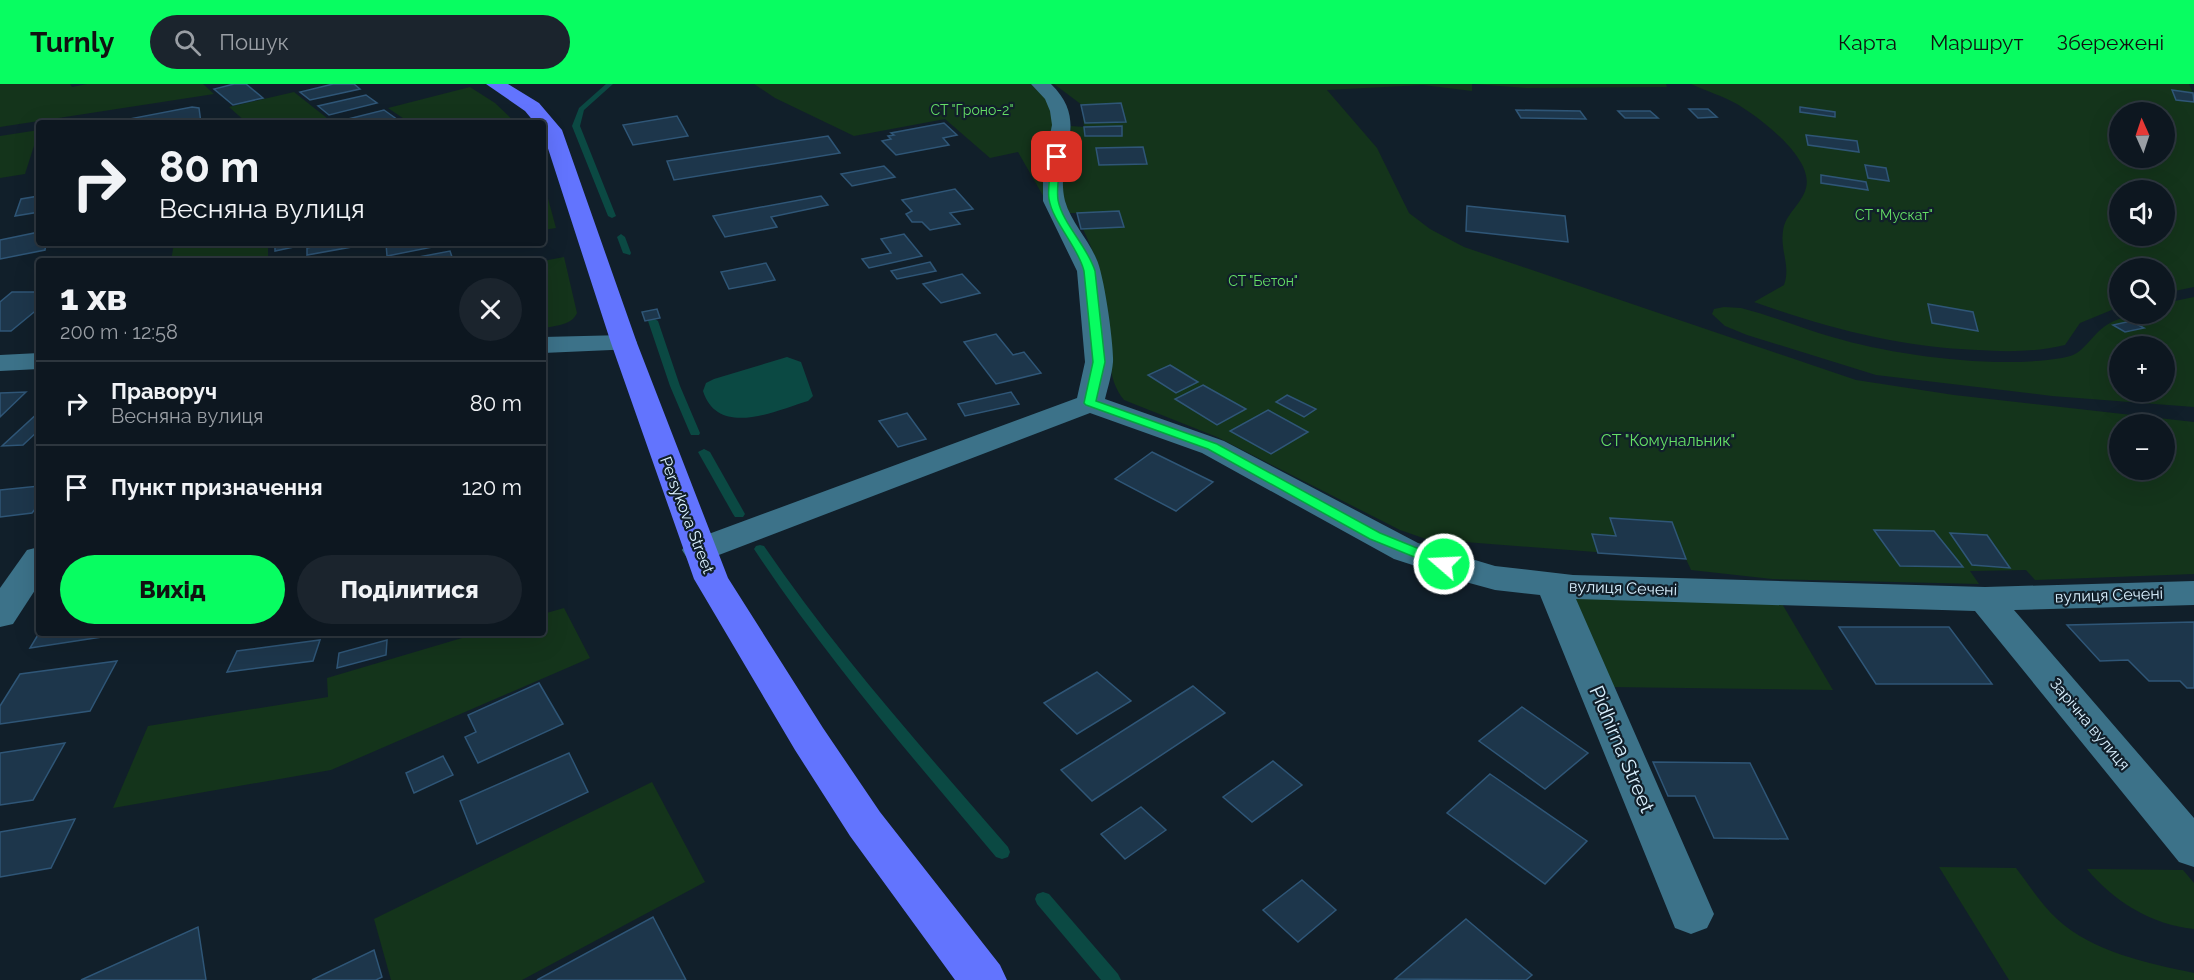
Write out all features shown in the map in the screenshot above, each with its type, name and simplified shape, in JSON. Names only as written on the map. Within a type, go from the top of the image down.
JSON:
[{"type":"main road","name":"Persykova Street","points":[[495,84],[532,107],[543,120]]},
{"type":"main road","name":"Persykova Street","points":[[546,123],[552,130],[624,343],[699,550],[729,610],[872,833],[983,980]]},
{"type":"street","points":[[699,550],[1090,403],[1099,362],[1089,271],[1083,251],[1056,208],[1053,198],[1052,186],[1062,120],[1056,100],[1040,84]]},
{"type":"street","points":[[546,345],[624,343]]},
{"type":"street","points":[[0,363],[36,361]]},
{"type":"street","name":"вулиця Сечені","points":[[1090,403],[1213,447],[1406,551],[1462,570],[1553,585],[1985,599],[2194,592]]},
{"type":"street","points":[[0,615],[36,562]]},
{"type":"street","name":"Pidhirna Street","points":[[1553,585],[1690,914]]},
{"type":"street","name":"Зарічна вулиця","points":[[1985,599],[2194,849]]},
{"type":"green space","points":[[0,84],[70,84],[72,87],[87,84],[203,84],[214,94],[36,120],[0,127]]},
{"type":"green space","name":"СТ \"Гроно-2\"","points":[[754,84],[1035,84],[1055,108],[1046,201],[1018,152],[990,158],[945,119],[854,136],[775,98]]},
{"type":"green space","points":[[1054,84],[1472,84],[1472,91],[1423,85],[1327,90],[1377,148],[1409,213],[1430,229],[1464,247],[1856,380],[1954,395],[2123,414],[2109,414],[2109,480],[2175,480],[2175,420],[2194,422],[2194,574],[2035,580],[2026,570],[1970,571],[1979,584],[1772,579],[1691,570],[1686,559],[1426,539],[1400,530],[1217,437],[1124,400],[1112,377],[1104,303],[1093,252],[1077,213],[1068,213],[1061,194],[1071,126],[1084,127],[1082,105]]},
{"type":"green space","points":[[1473,84],[1666,84],[1667,87],[1526,88]]},
{"type":"green space","name":"СТ \"Мускат\"","points":[[1691,84],[2189,84],[2194,95],[2194,287],[2175,291],[2175,258],[2109,258],[2109,311],[2080,323],[2065,345],[2022,351],[1949,348],[1864,335],[1754,302],[1784,285],[1786,265],[1782,238],[1784,225],[1804,194],[1806,176],[1802,164],[1783,140],[1759,119],[1726,98]]},
{"type":"green space","points":[[470,87],[495,103],[513,120],[406,120],[388,108]]},
{"type":"green space","points":[[294,92],[329,120],[244,120],[229,107]]},
{"type":"green space","points":[[36,130],[36,139],[25,174],[0,178],[0,136]]},
{"type":"green space","points":[[546,191],[556,228],[546,230]]},
{"type":"green space","points":[[174,246],[268,246],[268,258],[172,258]]},
{"type":"green space","points":[[564,257],[577,313],[567,322],[546,328],[546,260]]},
{"type":"green space","points":[[2194,297],[2194,407],[2129,402],[2175,402],[2175,336],[2109,336],[2109,400],[1876,375],[1747,335],[1725,326],[1712,314],[1714,309],[1741,308],[1832,337],[1886,350],[1946,359],[2007,362],[2036,361],[2074,355],[2109,324],[2175,324],[2175,301]]},
{"type":"green space","points":[[1569,595],[1781,602],[1833,690],[1610,687]]},
{"type":"green space","points":[[564,608],[590,658],[331,770],[113,808],[148,726],[328,697],[327,678],[469,636],[546,636],[546,613]]},
{"type":"green space","points":[[652,782],[705,882],[522,980],[391,980],[374,919]]},
{"type":"green space","points":[[1939,867],[2016,868],[2046,907],[2071,930],[2121,955],[2194,973],[2194,980],[2009,980]]},
{"type":"green space","points":[[2087,869],[2183,870],[2194,883],[2194,929],[2178,927],[2135,910],[2097,881]]},
{"type":"shaded area","points":[[787,357],[801,362],[813,396],[808,401],[764,415],[749,417],[721,414],[710,405],[703,391],[706,383]]},
{"type":"building","points":[[234,84],[246,84],[263,98],[233,105],[214,89]]},
{"type":"building","points":[[333,84],[354,84],[360,89],[310,100],[300,92]]},
{"type":"building","points":[[2172,90],[2193,93],[2194,102],[2176,100]]},
{"type":"building","points":[[366,95],[377,103],[329,115],[318,106]]},
{"type":"building","points":[[1121,103],[1126,122],[1085,123],[1081,105]]},
{"type":"building","points":[[192,107],[199,108],[201,120],[129,120]]},
{"type":"building","points":[[1800,107],[1835,112],[1835,117],[1800,112]]},
{"type":"building","points":[[1689,109],[1708,109],[1717,117],[1698,118]]},
{"type":"building","points":[[384,110],[398,120],[344,120]]},
{"type":"building","points":[[1516,110],[1580,111],[1586,119],[1521,118]]},
{"type":"building","points":[[1618,111],[1650,111],[1658,118],[1625,118]]},
{"type":"building","points":[[677,116],[688,136],[633,145],[623,125]]},
{"type":"building","points":[[944,123],[957,135],[943,138],[949,145],[896,155],[882,141],[891,139],[888,136],[894,135],[891,133]]},
{"type":"building","points":[[1122,126],[1122,136],[1085,136],[1084,127]]},
{"type":"building","points":[[1806,135],[1857,141],[1859,152],[1808,145]]},
{"type":"building","points":[[828,136],[840,153],[674,180],[667,161]]},
{"type":"building","points":[[1143,147],[1147,164],[1099,165],[1096,148]]},
{"type":"building","points":[[1865,165],[1886,168],[1889,181],[1868,178]]},
{"type":"building","points":[[884,166],[895,177],[852,186],[841,174]]},
{"type":"building","points":[[1821,175],[1866,182],[1868,190],[1821,183]]},
{"type":"building","points":[[955,189],[973,209],[950,213],[960,224],[930,230],[922,222],[912,222],[906,214],[912,211],[902,200]]},
{"type":"building","points":[[36,196],[36,212],[15,216],[21,199]]},
{"type":"building","points":[[821,196],[828,205],[771,217],[777,227],[725,237],[713,216]]},
{"type":"building","points":[[1467,206],[1565,216],[1568,242],[1466,231]]},
{"type":"building","points":[[1119,211],[1124,227],[1081,229],[1077,213]]},
{"type":"building","points":[[36,233],[36,246],[46,246],[45,250],[0,259],[0,240]]},
{"type":"building","points":[[904,234],[922,256],[869,268],[862,259],[891,253],[881,239]]},
{"type":"building","points":[[275,246],[299,246],[275,251]]},
{"type":"building","points":[[317,246],[357,246],[307,255],[307,248]]},
{"type":"building","points":[[386,246],[438,246],[387,256]]},
{"type":"building","points":[[450,251],[452,257],[448,258],[414,258]]},
{"type":"building","points":[[930,262],[936,271],[897,279],[891,271]]},
{"type":"building","points":[[766,263],[775,280],[729,289],[721,272]]},
{"type":"building","points":[[962,274],[980,293],[941,303],[923,284]]},
{"type":"building","points":[[12,292],[36,292],[36,310],[11,331],[0,331],[0,302]]},
{"type":"building","points":[[1928,304],[1973,312],[1978,331],[1932,323]]},
{"type":"building","points":[[657,309],[660,318],[645,321],[642,312]]},
{"type":"building","points":[[2137,324],[2144,328],[2125,332],[2113,325]]},
{"type":"building","points":[[996,334],[1013,355],[1024,352],[1041,373],[996,384],[964,342]]},
{"type":"building","points":[[1170,365],[1198,382],[1176,393],[1148,375]]},
{"type":"building","points":[[1203,385],[1246,409],[1217,425],[1175,399]]},
{"type":"building","points":[[26,392],[0,417],[0,393]]},
{"type":"building","points":[[1011,392],[1019,404],[965,416],[958,404]]},
{"type":"building","points":[[1287,395],[1316,409],[1304,417],[1276,402]]},
{"type":"building","points":[[1268,410],[1308,432],[1271,454],[1230,431]]},
{"type":"building","points":[[907,413],[926,439],[898,447],[879,421]]},
{"type":"building","points":[[36,415],[36,433],[23,445],[2,446]]},
{"type":"building","points":[[1152,452],[1213,482],[1176,511],[1115,479]]},
{"type":"building","points":[[36,486],[36,508],[32,513],[0,517],[0,490]]},
{"type":"building","points":[[1610,518],[1672,522],[1686,559],[1598,553],[1592,534],[1616,536]]},
{"type":"building","points":[[1874,530],[1934,531],[1963,567],[1900,566]]},
{"type":"building","points":[[1950,533],[1987,535],[2010,568],[1972,565]]},
{"type":"building","points":[[2194,622],[2194,688],[2187,688],[2180,681],[2149,681],[2128,660],[2100,661],[2067,625]]},
{"type":"building","points":[[1839,627],[1949,627],[1992,684],[1876,684]]},
{"type":"building","points":[[37,636],[108,636],[30,648]]},
{"type":"building","points":[[320,640],[313,661],[227,672],[237,651]]},
{"type":"building","points":[[387,640],[386,655],[337,668],[339,653]]},
{"type":"building","points":[[117,661],[90,711],[0,724],[0,706],[20,674]]},
{"type":"building","points":[[1097,672],[1131,701],[1077,734],[1044,703]]},
{"type":"building","points":[[539,683],[563,724],[478,763],[465,737],[476,732],[468,715]]},
{"type":"building","points":[[1193,686],[1225,713],[1092,801],[1061,770]]},
{"type":"building","points":[[1522,707],[1588,753],[1545,789],[1479,741]]},
{"type":"building","points":[[65,743],[33,800],[0,805],[0,753]]},
{"type":"building","points":[[569,753],[588,792],[477,844],[460,801]]},
{"type":"building","points":[[443,756],[453,775],[414,793],[406,773]]},
{"type":"building","points":[[1273,761],[1302,785],[1252,822],[1223,797]]},
{"type":"building","points":[[1653,762],[1750,763],[1788,839],[1714,838],[1695,796],[1668,796]]},
{"type":"building","points":[[1490,774],[1587,841],[1545,884],[1447,813]]},
{"type":"building","points":[[1141,807],[1166,830],[1125,859],[1101,834]]},
{"type":"building","points":[[75,819],[51,868],[0,877],[0,832]]},
{"type":"building","points":[[1302,880],[1336,910],[1298,942],[1263,910]]},
{"type":"building","points":[[653,917],[686,980],[537,980]]},
{"type":"building","points":[[1466,919],[1532,975],[1526,980],[1395,979]]},
{"type":"building","points":[[198,927],[206,980],[81,980]]},
{"type":"building","points":[[374,950],[382,977],[376,980],[312,980]]},
{"type":"waterway","points":[[610,84],[581,109],[576,126],[612,216]]},
{"type":"waterway","points":[[621,237],[627,253]]},
{"type":"waterway","points":[[653,321],[675,386],[695,433]]},
{"type":"waterway","points":[[704,452],[739,514]]},
{"type":"waterway","points":[[760,549],[845,667],[1002,852]]},
{"type":"waterway","points":[[1043,899],[1112,980]]},
{"type":"route","points":[[1057,157],[1052,186],[1053,198],[1056,208],[1086,257],[1089,271],[1099,362],[1090,403],[1213,447],[1239,459],[1375,536],[1406,551],[1444,564]]},
{"type":"park label","name":"СТ \"Бетон\"","points":[[1263,281]]},
{"type":"park label","name":"СТ \"Комунальник\"","points":[[1668,440]]}]
